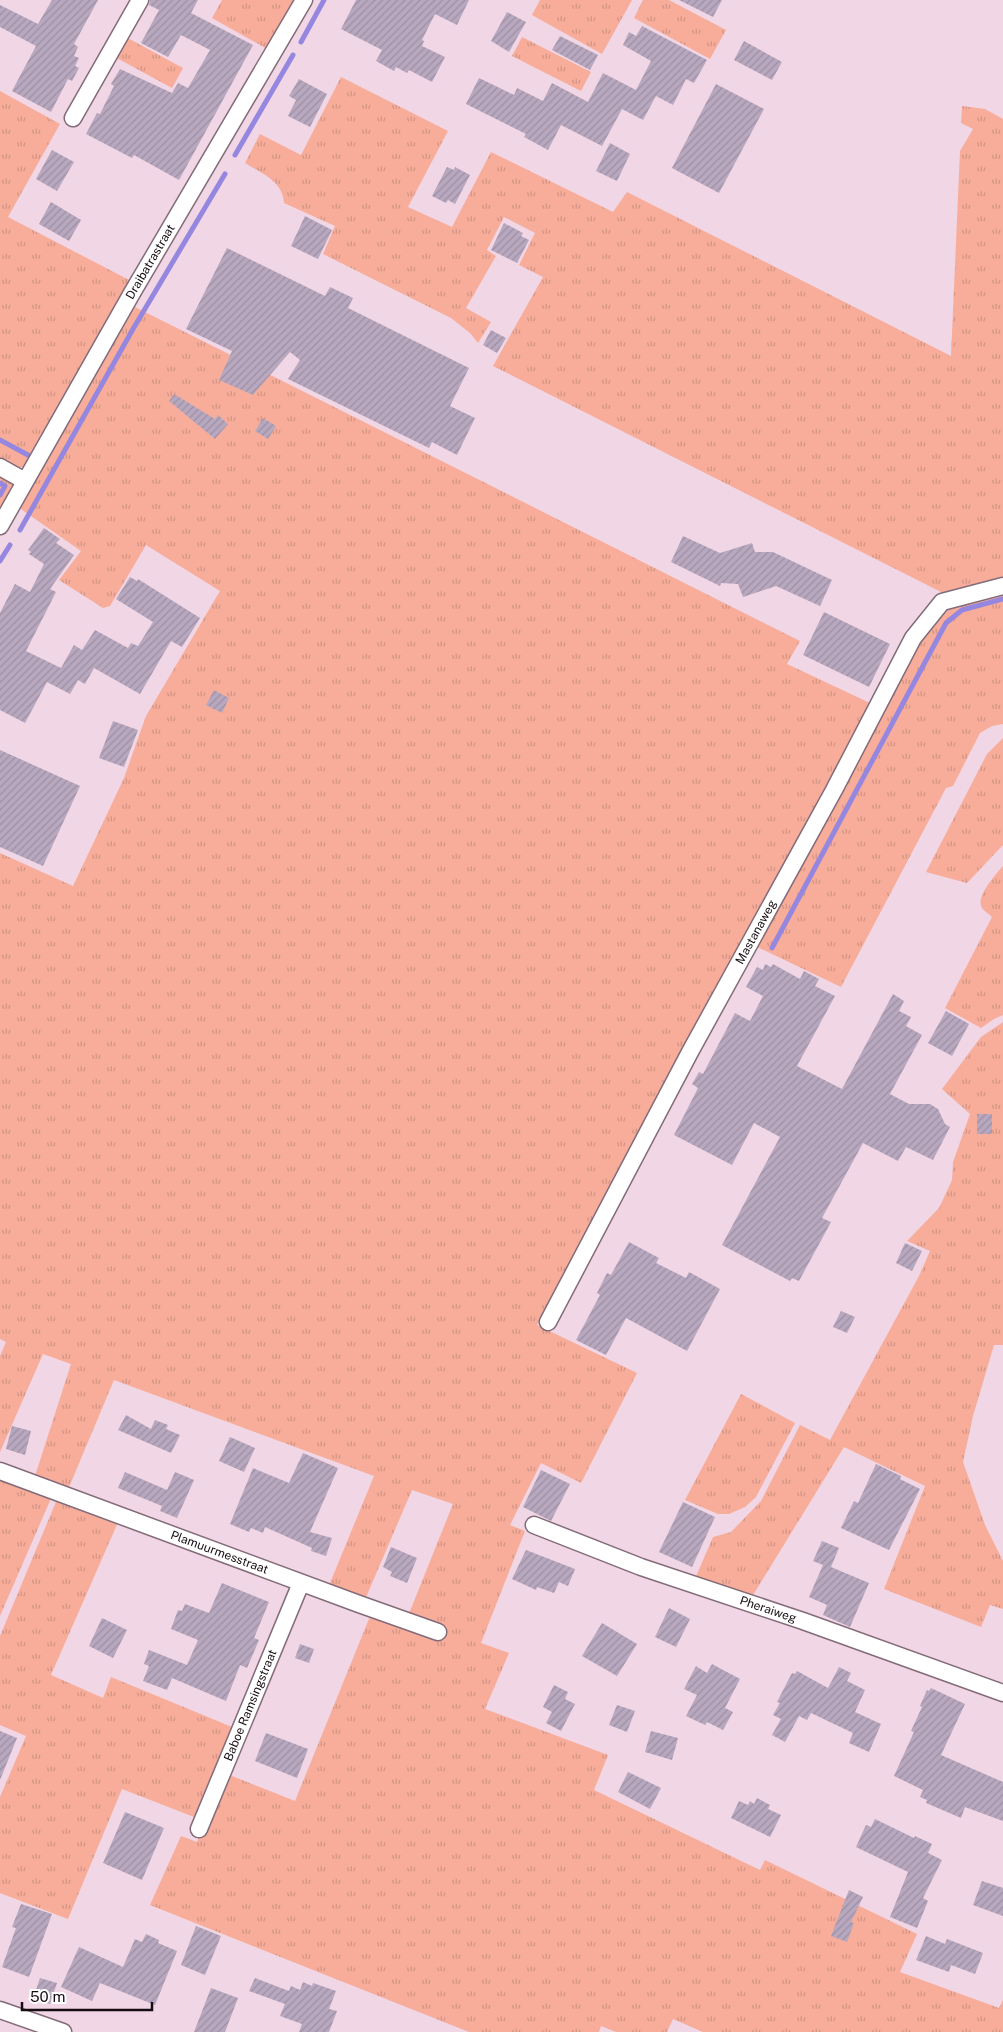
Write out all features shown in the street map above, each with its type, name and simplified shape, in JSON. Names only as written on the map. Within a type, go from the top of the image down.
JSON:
[{"type":"street","points":[[73,118],[140,0]]},
{"type":"street","name":"Draibatrastraat","points":[[0,526],[132,293],[304,0]]},
{"type":"street","points":[[0,467],[25,481]]},
{"type":"street","name":"Mastanaweg","points":[[548,1322],[690,1052],[834,790],[913,638],[942,602],[1003,586]]},
{"type":"street","name":"Plamuurmesstraat","points":[[0,1471],[438,1632]]},
{"type":"street","name":"Pheraiweg","points":[[534,1525],[641,1568],[811,1624],[1003,1693]]},
{"type":"street","name":"Baboe Ramsingstraat","points":[[199,1829],[301,1583]]},
{"type":"street","points":[[0,2010],[63,2032]]},
{"type":"green space","points":[[222,0],[296,0],[269,50],[212,18]]},
{"type":"green space","points":[[540,0],[632,0],[602,54],[532,15]]},
{"type":"green space","points":[[643,0],[669,0],[726,30],[710,59],[634,18]]},
{"type":"green space","points":[[124,36],[183,68],[172,88],[113,56]]},
{"type":"green space","points":[[522,37],[591,72],[581,91],[512,56]]},
{"type":"green space","points":[[341,77],[448,131],[408,207],[452,227],[491,152],[613,212],[627,192],[951,356],[960,151],[973,129],[961,123],[962,106],[985,109],[1003,119],[1003,580],[945,594],[493,366],[543,277],[519,265],[535,233],[504,217],[487,250],[496,256],[466,308],[491,322],[478,343],[470,333],[451,318],[323,254],[335,226],[284,203],[283,195],[275,183],[245,163],[260,134],[301,155]]},
{"type":"green space","points":[[0,91],[60,124],[8,217],[133,282],[28,466],[20,467],[0,460]]},
{"type":"green space","points":[[135,307],[800,641],[787,664],[870,703],[537,1325],[637,1373],[581,1483],[541,1463],[510,1525],[525,1531],[481,1643],[509,1653],[485,1709],[608,1755],[594,1790],[760,1870],[765,1860],[917,1934],[900,1972],[999,2008],[1003,2000],[1003,2032],[703,2032],[673,2019],[667,2032],[616,2032],[601,2026],[599,2032],[469,2032],[150,1905],[181,1836],[197,1842],[227,1774],[295,1801],[371,1614],[408,1616],[453,1504],[412,1490],[364,1602],[328,1588],[374,1476],[114,1380],[67,1492],[34,1479],[71,1364],[43,1354],[0,1452],[0,1356],[6,1342],[0,1339],[0,853],[73,886],[124,778],[146,716],[220,591],[146,545],[110,606],[103,608],[59,580],[81,551],[18,507]]},
{"type":"green space","points":[[0,475],[15,485],[0,516]]},
{"type":"green space","points":[[1003,593],[1003,724],[992,726],[980,733],[953,786],[946,788],[841,987],[753,945],[918,639],[932,622],[950,607]]},
{"type":"green space","points":[[1003,738],[1003,845],[967,883],[926,872],[987,754]]},
{"type":"green space","points":[[1003,866],[1003,1015],[981,1028],[945,1008],[992,917],[982,908],[981,898],[987,886]]},
{"type":"green space","points":[[1003,1022],[1003,1345],[994,1345],[973,1416],[963,1462],[985,1525],[1003,1561],[1003,1609],[990,1605],[981,1627],[884,1589],[925,1486],[844,1447],[750,1600],[694,1581],[713,1537],[731,1532],[761,1501],[800,1425],[830,1440],[919,1276],[930,1251],[907,1241],[939,1208],[952,1180],[953,1162],[970,1114],[942,1089],[981,1037]]},
{"type":"green space","points":[[741,1394],[795,1423],[756,1497],[745,1507],[729,1514],[718,1514],[685,1500]]},
{"type":"green space","points":[[0,1476],[52,1496],[0,1616]]},
{"type":"green space","points":[[58,1497],[119,1520],[51,1675],[103,1698],[111,1677],[232,1727],[194,1817],[122,1789],[68,1919],[0,1893],[0,1797],[26,1736],[0,1725],[0,1636]]},
{"type":"building","points":[[52,0],[98,0],[74,44],[78,47],[74,56],[79,58],[75,66],[79,68],[72,81],[68,79],[51,112],[12,91],[36,46],[0,27],[0,5],[38,24]]},
{"type":"building","points":[[150,0],[198,0],[191,13],[253,45],[179,180],[134,155],[132,158],[86,134],[97,113],[100,114],[114,86],[111,84],[120,69],[172,93],[178,83],[188,88],[210,50],[181,35],[168,57],[141,43],[159,10],[149,5]]},
{"type":"building","points":[[356,0],[469,0],[457,25],[435,14],[422,40],[424,41],[422,46],[445,57],[432,82],[409,70],[407,73],[396,67],[394,71],[376,61],[382,50],[341,29]]},
{"type":"building","points":[[679,0],[722,0],[713,17]]},
{"type":"building","points":[[507,12],[526,22],[509,52],[491,41]]},
{"type":"building","points":[[642,26],[707,60],[694,83],[686,79],[673,105],[656,96],[643,120],[622,109],[602,146],[561,125],[548,150],[524,137],[526,134],[466,104],[479,78],[514,95],[517,88],[543,101],[552,83],[588,102],[603,73],[636,90],[651,61],[623,45],[629,32],[636,36]]},
{"type":"building","points":[[560,36],[598,55],[590,70],[552,50]]},
{"type":"building","points":[[744,41],[782,62],[772,80],[734,60]]},
{"type":"building","points":[[299,79],[327,94],[310,127],[288,116],[296,100],[289,96]]},
{"type":"building","points":[[716,84],[764,109],[719,193],[672,168]]},
{"type":"building","points":[[610,143],[630,154],[617,181],[596,171]]},
{"type":"building","points":[[52,150],[74,162],[57,191],[36,179]]},
{"type":"building","points":[[447,167],[454,170],[455,167],[470,175],[455,204],[448,200],[446,203],[432,196]]},
{"type":"building","points":[[51,202],[81,220],[69,241],[39,224]]},
{"type":"building","points":[[305,216],[332,230],[318,259],[291,246]]},
{"type":"building","points":[[504,223],[523,233],[521,236],[529,240],[517,263],[491,250]]},
{"type":"building","points":[[227,248],[325,296],[330,287],[353,298],[348,308],[469,368],[450,406],[475,418],[457,455],[432,442],[429,448],[288,379],[300,360],[290,352],[253,395],[219,380],[232,351],[186,329]]},
{"type":"building","points":[[491,330],[506,338],[497,353],[483,345]]},
{"type":"building","points":[[174,394],[215,419],[218,415],[228,424],[215,439],[169,401]]},
{"type":"building","points":[[263,418],[276,426],[268,439],[255,431]]},
{"type":"building","points":[[44,528],[60,539],[56,543],[74,555],[50,589],[56,592],[26,651],[61,668],[74,645],[82,650],[95,630],[128,648],[131,643],[138,646],[153,622],[116,599],[130,577],[137,581],[138,579],[200,618],[182,647],[171,641],[140,694],[94,668],[85,684],[78,680],[70,694],[47,682],[25,723],[0,710],[0,613],[15,584],[30,592],[44,564],[29,554],[31,552],[28,550]]},
{"type":"building","points":[[683,536],[720,553],[752,543],[755,552],[773,552],[832,580],[820,606],[776,586],[743,597],[738,584],[721,583],[720,586],[671,562]]},
{"type":"building","points":[[824,612],[890,644],[869,687],[803,655]]},
{"type":"building","points":[[214,690],[229,698],[222,713],[206,705]]},
{"type":"building","points":[[113,721],[138,730],[124,767],[99,758]]},
{"type":"building","points":[[0,750],[80,786],[43,866],[0,847]]},
{"type":"building","points":[[765,964],[771,967],[773,964],[800,979],[804,971],[819,979],[815,986],[835,996],[797,1066],[842,1089],[893,994],[904,1001],[899,1011],[911,1017],[906,1026],[922,1035],[890,1094],[909,1104],[930,1104],[938,1109],[945,1124],[950,1127],[933,1160],[906,1147],[898,1161],[863,1143],[822,1218],[831,1222],[799,1281],[792,1278],[790,1281],[722,1245],[780,1137],[754,1123],[732,1165],[674,1135],[698,1088],[692,1084],[699,1072],[703,1074],[735,1013],[750,1021],[763,996],[746,987],[757,967],[763,970]]},
{"type":"building","points":[[946,1011],[969,1024],[952,1056],[928,1043]]},
{"type":"building","points":[[977,1114],[992,1114],[992,1134],[977,1134]]},
{"type":"building","points":[[629,1242],[659,1258],[656,1263],[686,1278],[689,1272],[720,1289],[687,1351],[626,1318],[606,1355],[576,1340],[600,1295],[597,1293],[607,1273],[611,1275]]},
{"type":"building","points":[[905,1243],[922,1251],[912,1271],[896,1263]]},
{"type":"building","points":[[841,1311],[855,1317],[847,1333],[833,1327]]},
{"type":"building","points":[[126,1415],[151,1429],[155,1420],[168,1425],[166,1429],[180,1435],[171,1453],[118,1430]]},
{"type":"building","points":[[12,1426],[31,1431],[25,1455],[6,1449]]},
{"type":"building","points":[[230,1437],[255,1448],[244,1472],[219,1461]]},
{"type":"building","points":[[303,1453],[338,1468],[310,1532],[332,1538],[326,1556],[311,1551],[312,1548],[265,1527],[263,1533],[251,1528],[249,1532],[230,1524],[253,1468],[289,1483]]},
{"type":"building","points":[[876,1464],[901,1476],[900,1479],[920,1489],[889,1550],[841,1528],[854,1501],[858,1503]]},
{"type":"building","points":[[541,1470],[570,1484],[551,1521],[523,1507]]},
{"type":"building","points":[[125,1472],[167,1490],[175,1472],[194,1480],[177,1518],[160,1511],[162,1506],[118,1488]]},
{"type":"building","points":[[683,1502],[715,1517],[692,1567],[659,1552]]},
{"type":"building","points":[[822,1541],[839,1548],[831,1567],[869,1583],[850,1627],[823,1615],[827,1605],[809,1597],[823,1565],[813,1561]]},
{"type":"building","points":[[391,1547],[417,1558],[407,1583],[390,1576],[392,1572],[383,1567]]},
{"type":"building","points":[[526,1550],[575,1569],[568,1586],[559,1582],[554,1593],[537,1587],[536,1590],[512,1579]]},
{"type":"building","points":[[222,1583],[269,1602],[254,1638],[259,1640],[247,1668],[240,1665],[226,1701],[172,1678],[167,1690],[143,1681],[149,1666],[144,1664],[149,1650],[187,1665],[198,1640],[171,1629],[178,1610],[182,1611],[185,1604],[209,1613]]},
{"type":"building","points":[[669,1608],[690,1619],[676,1647],[655,1637]]},
{"type":"building","points":[[102,1618],[127,1630],[113,1658],[89,1646]]},
{"type":"building","points":[[602,1623],[637,1644],[617,1676],[582,1656]]},
{"type":"building","points":[[300,1644],[314,1649],[309,1663],[295,1658]]},
{"type":"building","points":[[712,1664],[740,1679],[725,1708],[733,1712],[723,1730],[707,1722],[705,1725],[686,1716],[697,1695],[684,1689],[696,1666],[707,1673]]},
{"type":"building","points":[[839,1667],[851,1673],[847,1681],[865,1690],[855,1712],[881,1724],[869,1752],[849,1743],[853,1733],[811,1713],[807,1720],[799,1716],[785,1742],[772,1735],[781,1719],[773,1715],[780,1703],[777,1702],[792,1673],[795,1674],[797,1671],[828,1688]]},
{"type":"building","points":[[554,1685],[568,1692],[565,1699],[575,1704],[561,1731],[546,1723],[552,1712],[543,1707]]},
{"type":"building","points":[[931,1688],[965,1704],[941,1755],[1003,1782],[1003,1821],[965,1807],[961,1818],[926,1803],[927,1800],[920,1797],[923,1790],[894,1776],[914,1732],[911,1731],[922,1707],[920,1706],[927,1690],[929,1691]]},
{"type":"building","points":[[617,1705],[635,1711],[627,1732],[609,1725]]},
{"type":"building","points":[[0,1731],[17,1738],[0,1780]]},
{"type":"building","points":[[651,1731],[678,1738],[672,1760],[645,1752]]},
{"type":"building","points":[[266,1733],[308,1749],[297,1778],[255,1761]]},
{"type":"building","points":[[628,1772],[661,1788],[650,1809],[618,1792]]},
{"type":"building","points":[[757,1798],[770,1805],[768,1809],[781,1815],[770,1837],[731,1818],[739,1801],[748,1805],[750,1801],[754,1804]]},
{"type":"building","points":[[125,1812],[164,1828],[142,1880],[103,1863]]},
{"type":"building","points":[[875,1819],[914,1838],[915,1836],[932,1844],[928,1853],[942,1860],[923,1898],[928,1901],[917,1928],[890,1917],[908,1872],[856,1847],[866,1825],[871,1827]]},
{"type":"building","points":[[982,1881],[1003,1888],[1003,1916],[973,1905]]},
{"type":"building","points":[[849,1890],[863,1897],[851,1922],[854,1923],[847,1942],[831,1936]]},
{"type":"building","points":[[21,1904],[52,1914],[29,1977],[2,1967],[16,1928],[12,1927]]},
{"type":"building","points":[[196,1926],[221,1936],[205,1975],[181,1965]]},
{"type":"building","points":[[146,1934],[159,1940],[158,1943],[177,1951],[155,2005],[100,1983],[92,2001],[61,1987],[79,1947],[123,1967],[135,1939],[142,1942]]},
{"type":"building","points":[[926,1936],[945,1944],[947,1939],[983,1953],[975,1974],[951,1965],[949,1972],[916,1960]]},
{"type":"building","points":[[40,1978],[57,1983],[50,2004],[33,1999]]},
{"type":"building","points":[[255,1978],[289,1991],[291,1986],[300,1990],[303,1982],[312,1986],[313,1983],[336,1991],[329,2009],[337,2011],[329,2032],[299,2032],[302,2024],[280,2016],[285,2004],[249,1991]]},
{"type":"building","points":[[211,1988],[238,1998],[225,2032],[194,2032]]},
{"type":"waterway","points":[[301,42],[324,0]]},
{"type":"waterway","points":[[235,155],[293,55]]},
{"type":"waterway","points":[[20,530],[133,329],[225,174]]},
{"type":"waterway","points":[[0,440],[28,455]]},
{"type":"waterway","points":[[0,483],[5,486],[0,495]]},
{"type":"waterway","points":[[0,561],[10,545]]},
{"type":"waterway","points":[[772,948],[946,623],[962,610],[1003,599]]}]
